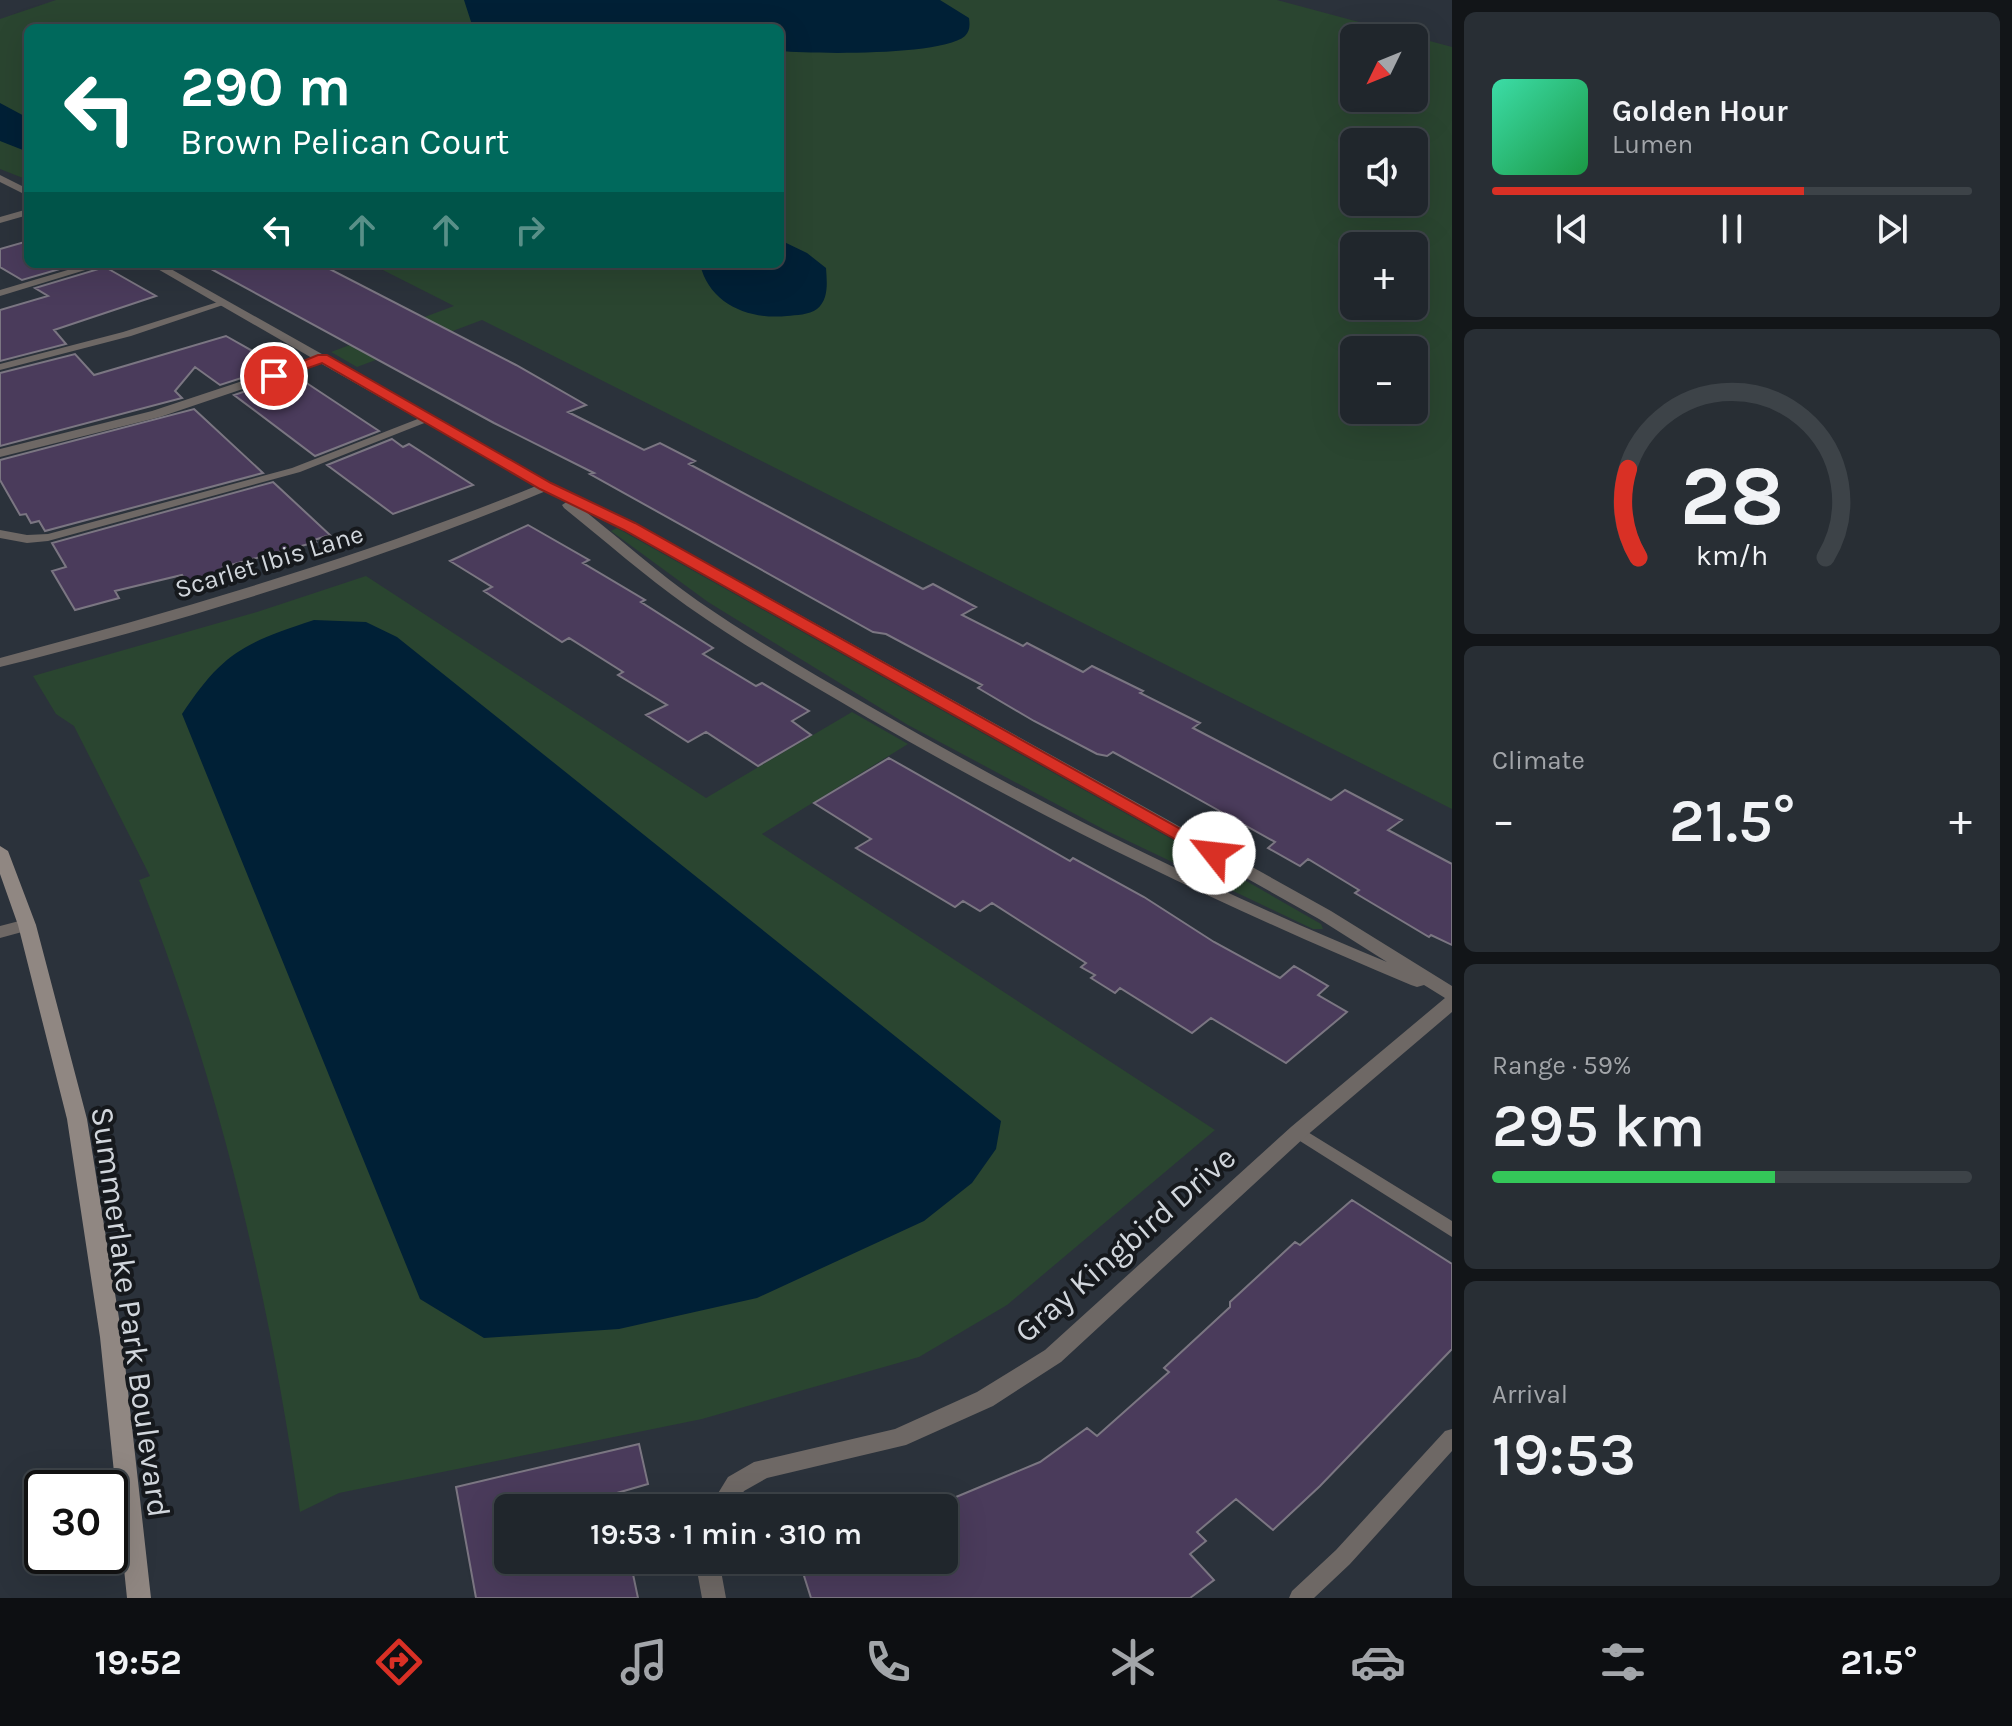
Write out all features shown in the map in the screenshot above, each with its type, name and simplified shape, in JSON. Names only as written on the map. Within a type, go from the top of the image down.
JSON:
[{"type":"main road","name":"Summerlake Park Boulevard","points":[[0,851],[27,925],[77,1119],[111,1337],[139,1598]]},
{"type":"street","points":[[0,178],[24,189]]},
{"type":"street","points":[[0,293],[86,268]]},
{"type":"street","points":[[161,268],[546,486],[630,526],[1298,899],[1452,994]]},
{"type":"street","points":[[0,453],[156,414],[323,358]]},
{"type":"street","points":[[546,486],[670,587],[792,666],[912,737],[1066,821],[1167,871],[1304,935],[1452,994]]},
{"type":"street","name":"Scarlet Ibis Lane","points":[[0,663],[235,598],[359,559],[464,521],[546,486]]},
{"type":"street","points":[[0,932],[27,925]]},
{"type":"street","name":"Gray Kingbird Drive","points":[[730,1494],[736,1484],[762,1469],[898,1438],[985,1399],[1053,1356],[1298,1132],[1452,1002]]},
{"type":"street","points":[[710,1574],[714,1598]]},
{"type":"lane","points":[[0,220],[24,213]]},
{"type":"lane","points":[[0,367],[127,334],[224,303]]},
{"type":"lane","points":[[0,534],[27,539],[48,537],[186,502],[296,470],[428,418]]},
{"type":"lane","points":[[1298,1132],[1452,1230]]},
{"type":"lane","points":[[1299,1598],[1343,1557],[1452,1437]]},
{"type":"green space","points":[[56,0],[1277,0],[1366,24],[1340,24],[1340,112],[1428,112],[1428,41],[1452,47],[1452,809],[482,320],[357,367],[331,352],[454,306],[379,268],[784,268],[784,24],[24,24],[24,178],[0,169],[0,19]]},
{"type":"green space","points":[[617,528],[1248,882],[1321,924],[1323,929],[1313,929],[1103,829],[908,725],[708,602],[611,531]]},
{"type":"green space","points":[[366,576],[706,798],[852,712],[908,744],[762,834],[1215,1130],[1007,1305],[919,1357],[702,1419],[339,1493],[300,1512],[257,1270],[194,1034],[139,880],[150,876],[74,726],[56,714],[33,676],[257,612]]},
{"type":"water","points":[[464,0],[940,0],[969,18],[968,32],[952,43],[905,50],[847,53],[784,51],[784,24],[472,24]]},
{"type":"water","points":[[0,103],[24,116],[24,150],[0,141]]},
{"type":"water","points":[[784,242],[807,253],[826,268],[827,284],[821,305],[814,311],[773,317],[745,312],[733,306],[712,290],[701,268],[784,268]]},
{"type":"water","points":[[314,620],[366,622],[397,637],[1001,1121],[996,1149],[972,1183],[924,1221],[757,1298],[619,1329],[484,1338],[420,1299],[182,714],[210,676],[237,652]]},
{"type":"building","points":[[24,242],[24,268],[63,268],[22,280],[0,267],[0,249]]},
{"type":"building","points":[[107,268],[156,296],[54,330],[66,344],[0,361],[0,310],[48,296],[35,288]]},
{"type":"building","points":[[209,268],[328,268],[516,365],[586,405],[568,412],[644,450],[660,443],[695,461],[689,464],[923,589],[933,584],[976,607],[962,615],[1083,672],[1092,666],[1143,691],[1140,693],[1200,723],[1193,728],[1331,800],[1345,790],[1402,820],[1388,830],[1452,864],[1452,945],[1431,935],[1429,937],[1355,893],[1359,890],[1308,859],[1300,866],[1268,848],[1275,842],[1113,752],[1107,756],[1097,754],[1034,721],[978,688],[982,685],[886,634],[873,632],[590,474],[594,473],[494,423]]},
{"type":"building","points":[[226,336],[279,366],[220,385],[195,367],[175,391],[182,398],[0,446],[0,373],[75,354],[94,375]]},
{"type":"building","points":[[294,375],[379,431],[315,456],[234,395]]},
{"type":"building","points":[[194,409],[263,473],[45,531],[39,521],[31,523],[26,514],[20,515],[0,480],[0,460]]},
{"type":"building","points":[[392,439],[403,447],[409,444],[473,485],[393,514],[327,465]]},
{"type":"building","points":[[273,482],[330,535],[314,540],[316,542],[223,567],[226,572],[187,582],[182,575],[115,591],[119,598],[75,610],[52,571],[66,567],[52,543]]},
{"type":"building","points":[[528,525],[589,560],[583,563],[645,600],[641,602],[713,648],[703,654],[756,686],[762,683],[809,711],[792,721],[811,735],[758,766],[706,732],[688,742],[646,715],[667,705],[618,675],[623,672],[569,638],[562,642],[484,591],[492,587],[450,561]]},
{"type":"building","points":[[889,758],[1070,861],[1073,858],[1144,897],[1214,942],[1280,978],[1294,966],[1328,986],[1318,995],[1347,1012],[1286,1063],[1211,1018],[1192,1033],[1120,988],[1115,993],[1091,978],[1095,975],[1081,967],[1086,963],[992,903],[980,911],[963,901],[955,907],[856,848],[871,839],[814,803]]},
{"type":"building","points":[[1352,1200],[1452,1264],[1452,1349],[1320,1486],[1273,1530],[1236,1499],[1197,1532],[1206,1541],[1190,1554],[1214,1580],[1190,1598],[811,1598],[803,1574],[958,1574],[958,1496],[1040,1462],[1087,1428],[1097,1436],[1169,1372],[1164,1368],[1230,1307],[1230,1302],[1295,1242],[1300,1245]]},
{"type":"building","points":[[639,1444],[648,1484],[613,1494],[494,1494],[494,1574],[633,1574],[638,1598],[476,1598],[456,1487]]},
{"type":"route","points":[[274,376],[323,358],[546,486],[630,526],[1214,853]]}]
